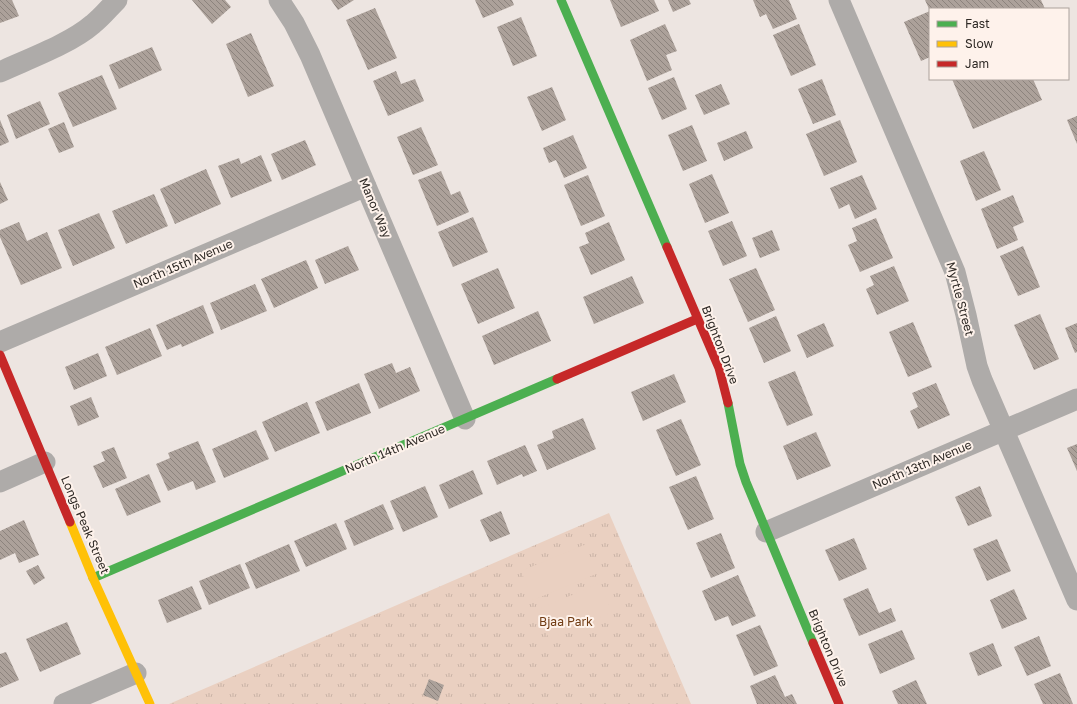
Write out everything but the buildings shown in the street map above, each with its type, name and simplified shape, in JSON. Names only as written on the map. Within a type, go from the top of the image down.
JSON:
[{"type":"street","points":[[0,72],[80,34],[93,24],[116,0]]},
{"type":"street","name":"Manor Way","points":[[279,0],[294,23],[310,55],[465,419]]},
{"type":"street","name":"Brighton Drive","points":[[561,0],[723,381],[740,464],[746,482],[839,704]]},
{"type":"street","name":"Myrtle Street","points":[[839,0],[955,272],[977,366],[1003,430],[1077,600]]},
{"type":"street","name":"North 15th Avenue","points":[[0,342],[366,186]]},
{"type":"street","name":"North 14th Avenue","points":[[94,578],[697,319]]},
{"type":"street","name":"Longs Peak Street","points":[[0,355],[94,578],[150,704]]},
{"type":"street","name":"North 13th Avenue","points":[[766,532],[1077,399]]},
{"type":"street","points":[[0,482],[45,462]]},
{"type":"street","points":[[64,704],[136,674]]},
{"type":"green space","name":"Bjaa Park","points":[[609,513],[691,704],[169,704]]},
{"type":"green space","points":[[584,545],[596,574],[533,600],[521,571]]},
{"type":"green space","points":[[600,583],[612,612],[549,639],[537,610]]},
{"type":"traffic: fast","points":[[561,0],[667,247]]},
{"type":"traffic: fast","points":[[93,578],[557,379]]},
{"type":"traffic: fast","points":[[728,403],[740,464],[746,482],[813,643]]},
{"type":"traffic: slow","points":[[70,522],[93,578],[150,704]]},
{"type":"traffic: jam","points":[[667,247],[719,368],[728,403]]},
{"type":"traffic: jam","points":[[557,379],[697,319]]},
{"type":"traffic: jam","points":[[0,355],[70,522]]},
{"type":"traffic: jam","points":[[813,643],[839,704]]}]
